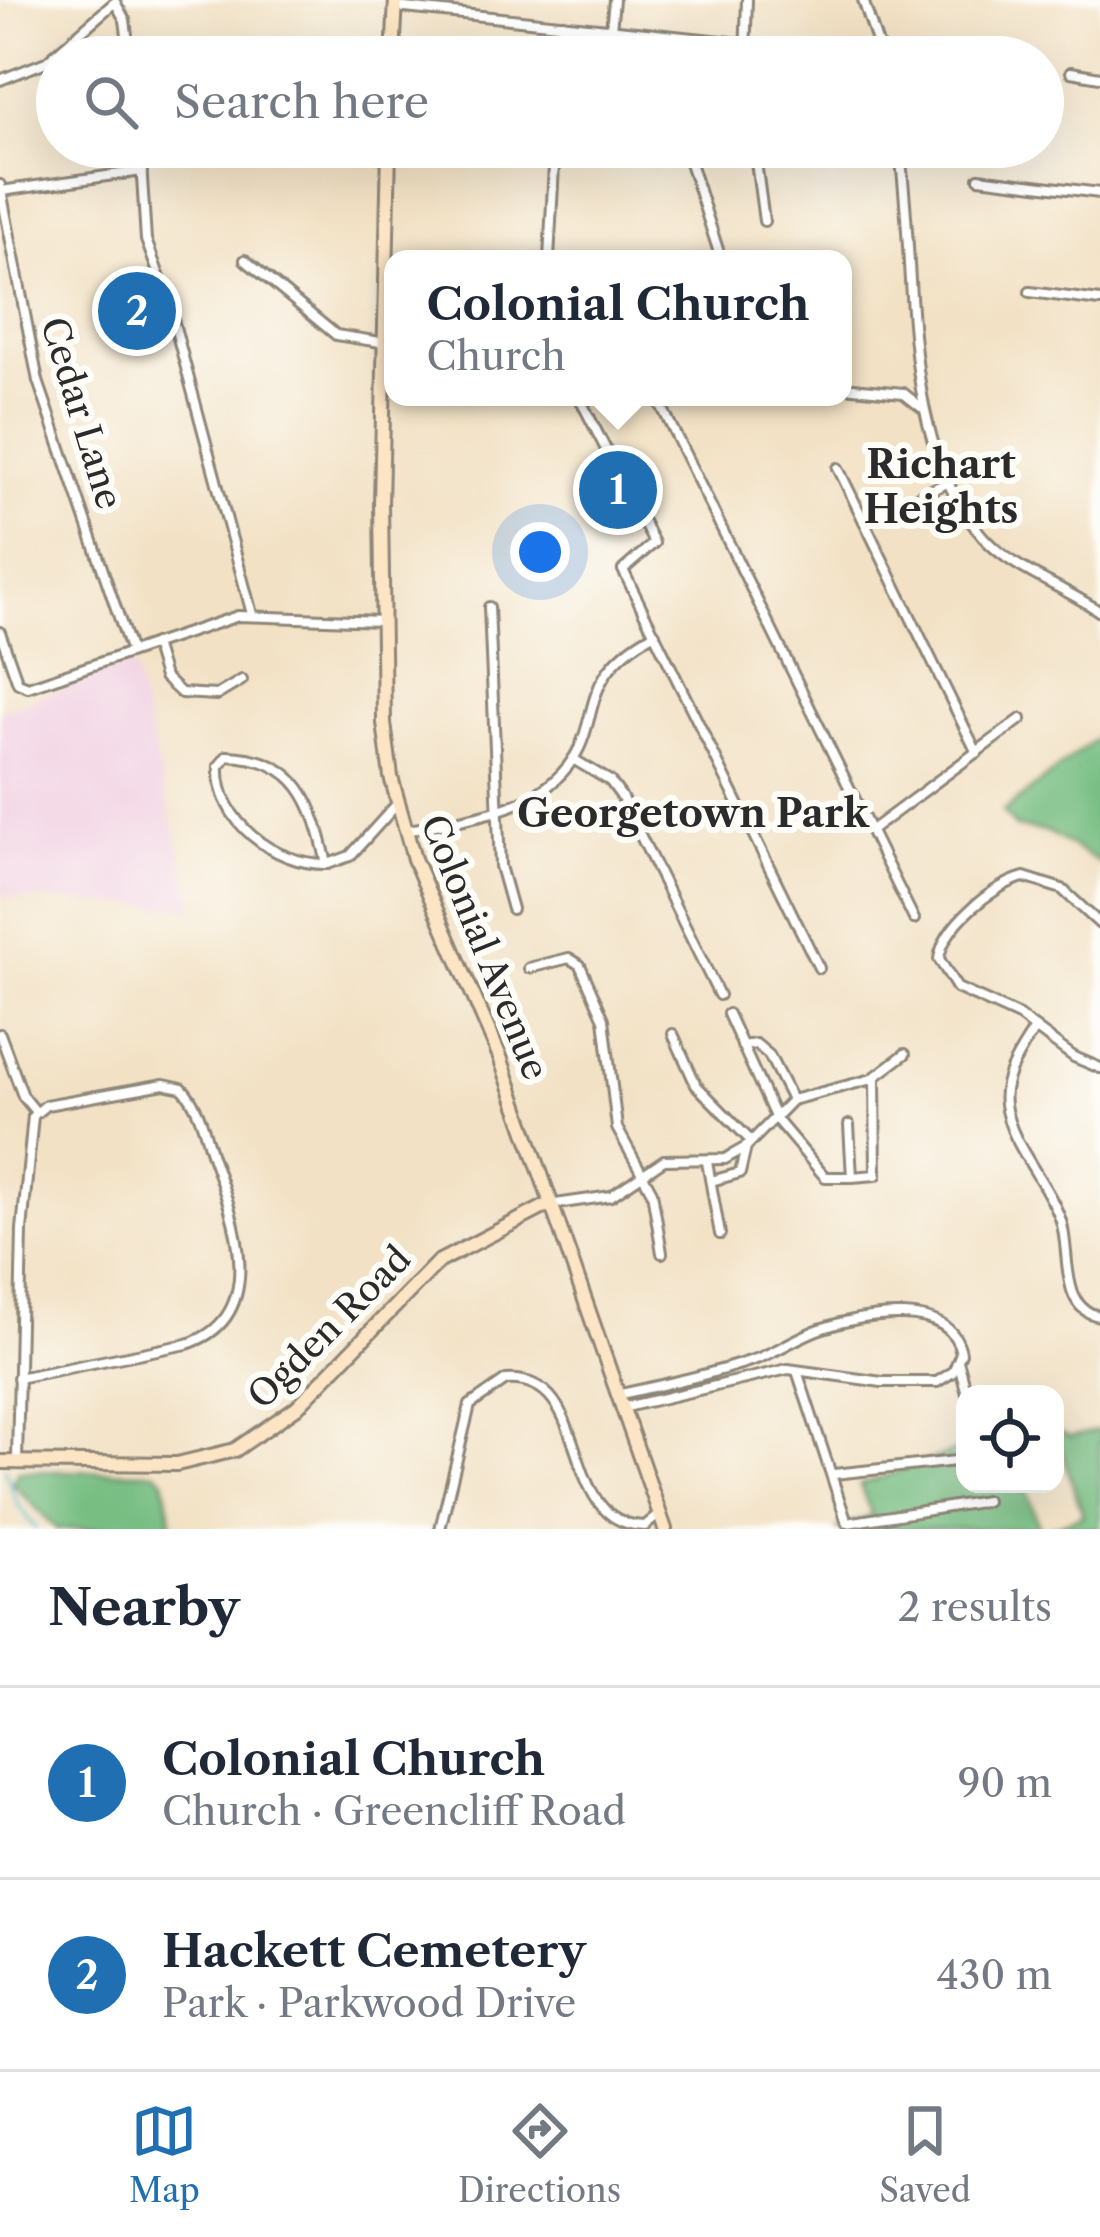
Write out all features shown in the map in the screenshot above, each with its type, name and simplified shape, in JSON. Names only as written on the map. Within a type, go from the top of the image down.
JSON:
[{"type":"main road","points":[[394,36],[396,3]]},
{"type":"main road","name":"Colonial Avenue","points":[[388,250],[389,168]]},
{"type":"main road","name":"Colonial Avenue","points":[[386,406],[384,723],[397,804],[500,1058],[548,1205],[624,1400],[665,1529]]},
{"type":"main road","name":"Ogden Road","points":[[0,1462],[177,1465],[256,1439],[297,1408],[438,1262],[548,1205]]},
{"type":"street","points":[[611,29],[614,0]]},
{"type":"street","points":[[743,36],[747,0]]},
{"type":"street","points":[[863,0],[875,36]]},
{"type":"street","points":[[76,36],[115,2],[127,36]]},
{"type":"street","points":[[396,3],[674,36]]},
{"type":"street","points":[[562,36],[563,24]]},
{"type":"street","points":[[0,80],[36,66]]},
{"type":"street","points":[[1071,72],[1100,77]]},
{"type":"street","points":[[142,168],[149,252],[166,297],[252,614]]},
{"type":"street","points":[[549,250],[554,168]]},
{"type":"street","points":[[693,168],[718,250]]},
{"type":"street","points":[[757,168],[764,221]]},
{"type":"street","points":[[901,168],[922,408],[951,482],[986,540],[1100,612]]},
{"type":"street","points":[[0,189],[142,171]]},
{"type":"street","points":[[980,178],[1100,193]]},
{"type":"street","name":"Cedar Lane","points":[[0,189],[38,381],[130,652]]},
{"type":"street","points":[[245,260],[323,328],[346,339],[384,344]]},
{"type":"street","points":[[1030,292],[1100,301]]},
{"type":"street","points":[[852,388],[902,393],[922,408]]},
{"type":"street","points":[[584,406],[654,542],[651,551],[623,566],[819,968]]},
{"type":"street","points":[[662,406],[914,919]]},
{"type":"street","points":[[838,468],[977,753]]},
{"type":"street","points":[[864,520],[951,482]]},
{"type":"street","points":[[489,607],[500,866],[512,909]]},
{"type":"street","points":[[0,632],[17,682],[28,687],[252,614],[382,621]]},
{"type":"street","points":[[405,831],[499,808],[546,788],[573,759],[607,669],[655,633]]},
{"type":"street","points":[[154,644],[164,677],[181,694],[217,695],[242,680]]},
{"type":"street","points":[[873,829],[1021,719]]},
{"type":"street","points":[[327,864],[295,779],[271,762],[227,756],[221,761],[222,795],[245,830],[288,857],[327,864],[350,856],[397,804]]},
{"type":"street","points":[[573,759],[610,781],[621,796],[719,994]]},
{"type":"street","points":[[1100,924],[1062,890],[1032,877],[1008,882],[947,936],[939,959],[957,988],[1036,1028],[1100,1068]]},
{"type":"street","points":[[529,968],[566,958],[580,965],[608,1034],[617,1128],[645,1171],[662,1253]]},
{"type":"street","points":[[728,1014],[773,1113],[825,1177],[876,1175],[874,1078]]},
{"type":"street","points":[[1036,1028],[1010,1073],[1005,1106],[1060,1217],[1076,1301],[1086,1313],[1100,1316]]},
{"type":"street","points":[[0,1034],[23,1096],[36,1112],[22,1230],[17,1462]]},
{"type":"street","points":[[673,1034],[696,1085],[749,1144]]},
{"type":"street","points":[[742,1046],[756,1044],[770,1055],[791,1100]]},
{"type":"street","points":[[711,1181],[740,1172],[749,1144],[773,1113],[791,1100],[874,1078],[905,1054]]},
{"type":"street","points":[[18,1378],[200,1340],[225,1316],[242,1258],[239,1233],[211,1150],[182,1088],[164,1084],[46,1105],[36,1112]]},
{"type":"street","points":[[849,1125],[853,1177]]},
{"type":"street","points":[[548,1205],[606,1198],[645,1171],[674,1159],[707,1162],[749,1144]]},
{"type":"street","points":[[707,1162],[720,1234]]},
{"type":"street","points":[[624,1400],[749,1361],[822,1328],[875,1319],[938,1321],[959,1342],[964,1385]]},
{"type":"street","points":[[937,1382],[958,1364]]},
{"type":"street","points":[[624,1400],[797,1371],[937,1382],[956,1389]]},
{"type":"street","points":[[797,1371],[847,1523],[986,1501]]},
{"type":"street","points":[[440,1529],[470,1405],[506,1379],[538,1382],[552,1393],[587,1482],[613,1514],[645,1526],[661,1513]]},
{"type":"street","points":[[834,1474],[956,1461]]},
{"type":"shaded area","points":[[132,662],[194,908],[0,897],[0,712]]},
{"type":"green space","points":[[1100,735],[1100,863],[1048,832],[1016,827],[1003,812]]},
{"type":"green space","points":[[1100,1430],[1100,1529],[1047,1529],[1083,1515],[1064,1457],[1064,1434],[1071,1437]]},
{"type":"green space","points":[[956,1451],[956,1493],[1027,1493],[1040,1529],[836,1529],[872,1516],[860,1485]]},
{"type":"green space","points":[[18,1471],[155,1472],[164,1480],[173,1529],[57,1529],[12,1483]]},
{"type":"waterway","points":[[5,1469],[17,1503],[36,1529]]},
{"type":"place","name":"Hackett Cemetery","points":[[137,311]]},
{"type":"place","name":"Colonial Church","points":[[618,490]]},
{"type":"district","name":"Richart Heights","points":[[941,486]]},
{"type":"district","name":"Georgetown Park","points":[[693,813]]}]
